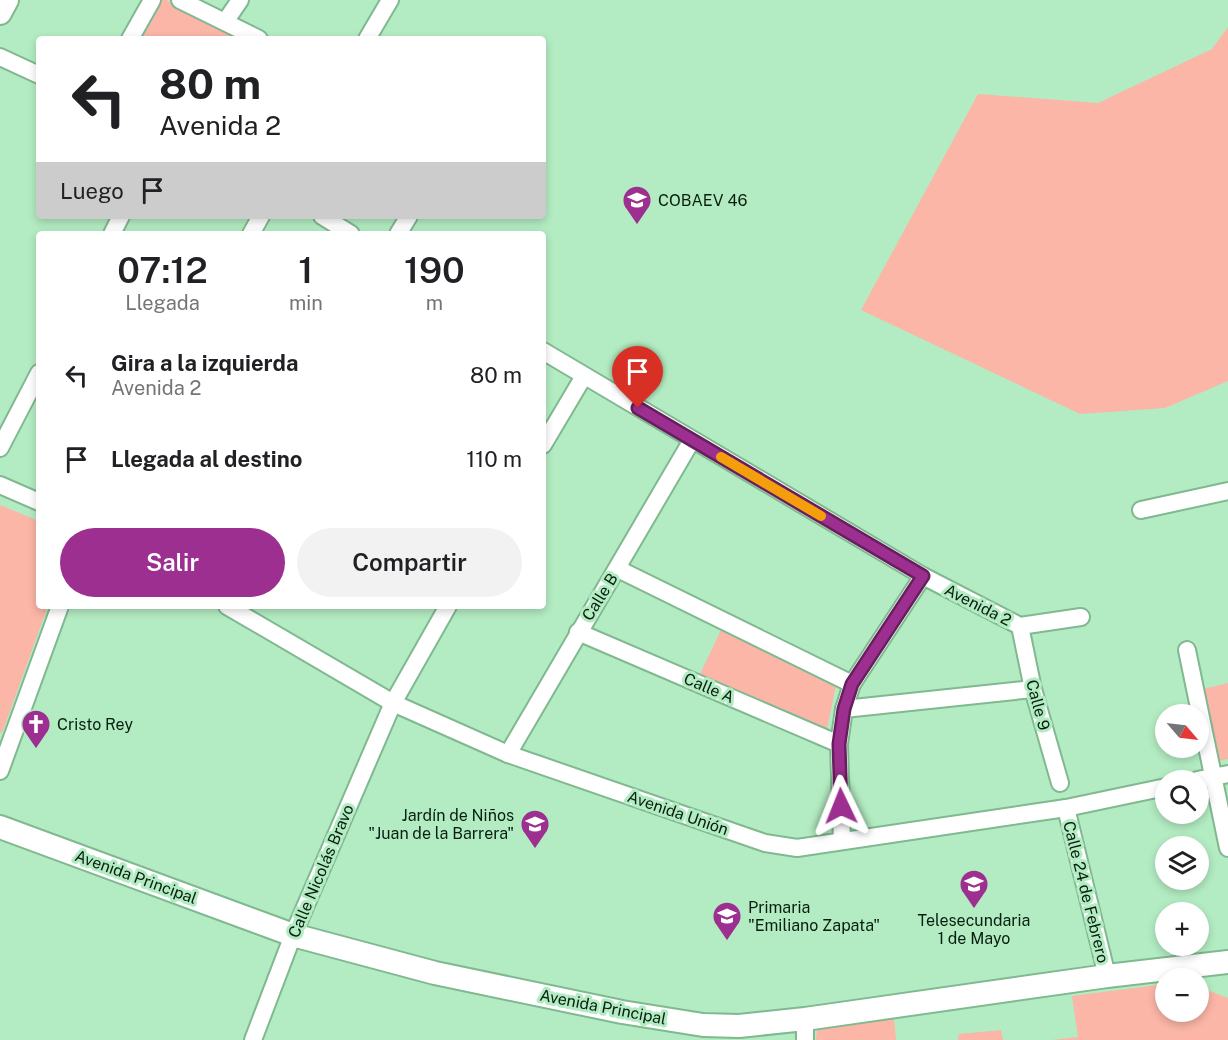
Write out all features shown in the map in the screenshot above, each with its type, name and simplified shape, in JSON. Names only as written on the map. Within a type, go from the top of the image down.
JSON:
[{"type":"street","points":[[0,13],[7,0]]},
{"type":"street","points":[[132,36],[152,0]]},
{"type":"street","points":[[180,0],[253,36]]},
{"type":"street","points":[[225,22],[240,0]]},
{"type":"street","points":[[369,36],[390,0]]},
{"type":"street","points":[[0,57],[36,74]]},
{"type":"street","points":[[327,219],[346,231]]},
{"type":"street","name":"Avenida 2","points":[[546,353],[923,576],[1020,626],[1080,617]]},
{"type":"street","points":[[546,440],[585,376]]},
{"type":"street","points":[[0,448],[36,379]]},
{"type":"street","name":"Calle B","points":[[508,754],[692,440]]},
{"type":"street","points":[[0,485],[36,501]]},
{"type":"street","points":[[1141,510],[1228,491]]},
{"type":"street","points":[[618,569],[852,684]]},
{"type":"street","points":[[842,841],[839,744],[844,709],[852,684],[923,576]]},
{"type":"street","points":[[0,771],[59,609]]},
{"type":"street","name":"Avenida Unión","points":[[232,609],[393,703],[508,754],[765,843],[797,848],[1066,808],[1155,789]]},
{"type":"street","name":"Calle Nicolás Bravo","points":[[253,1040],[293,935],[393,703],[446,609]]},
{"type":"street","name":"Calle 9","points":[[1020,626],[1033,689],[1060,783]]},
{"type":"street","name":"Calle A","points":[[578,632],[839,744]]},
{"type":"street","points":[[1186,650],[1221,775],[1228,848]]},
{"type":"street","points":[[844,709],[1033,689]]},
{"type":"street","name":"Calle 24 de Febrero","points":[[1066,808],[1107,976]]},
{"type":"street","name":"Avenida Principal","points":[[0,827],[293,935],[435,973],[703,1025],[805,1029],[1107,976],[1228,962]]},
{"type":"shaded area","points":[[155,0],[166,0],[232,35],[231,36],[136,36]]},
{"type":"shaded area","points":[[1228,27],[1228,381],[1165,408],[1080,414],[861,310],[978,94],[1098,103],[1212,49]]},
{"type":"shaded area","points":[[0,505],[36,520],[36,609],[47,609],[2,733],[0,732]]},
{"type":"shaded area","points":[[721,630],[836,686],[826,733],[699,676]]},
{"type":"shaded area","points":[[1228,683],[1228,759],[1219,761],[1209,716],[1209,704],[1206,704],[1203,689]]},
{"type":"shaded area","points":[[1155,985],[1155,1022],[1209,1022],[1209,991],[1228,998],[1228,1040],[1051,1040],[1078,1037],[1072,996]]},
{"type":"shaded area","points":[[894,1018],[896,1040],[816,1040],[817,1029]]},
{"type":"shaded area","points":[[1001,1030],[1003,1040],[958,1040],[959,1034]]},
{"type":"slow traffic","points":[[721,457],[821,516]]},
{"type":"place","name":"COBAEV 46","points":[[637,226]]},
{"type":"place","name":"Cristo Rey","points":[[36,750]]},
{"type":"place","name":"Jardín de Niños \"Juan de la Barrera\"","points":[[535,850]]},
{"type":"place","name":"Telesecundaria 1 de Mayo","points":[[974,910]]},
{"type":"place","name":"Primaria \"Emiliano Zapata\"","points":[[727,942]]},
{"type":"route","points":[[638,408],[923,576],[852,684],[844,709],[839,744],[841,806]]}]
